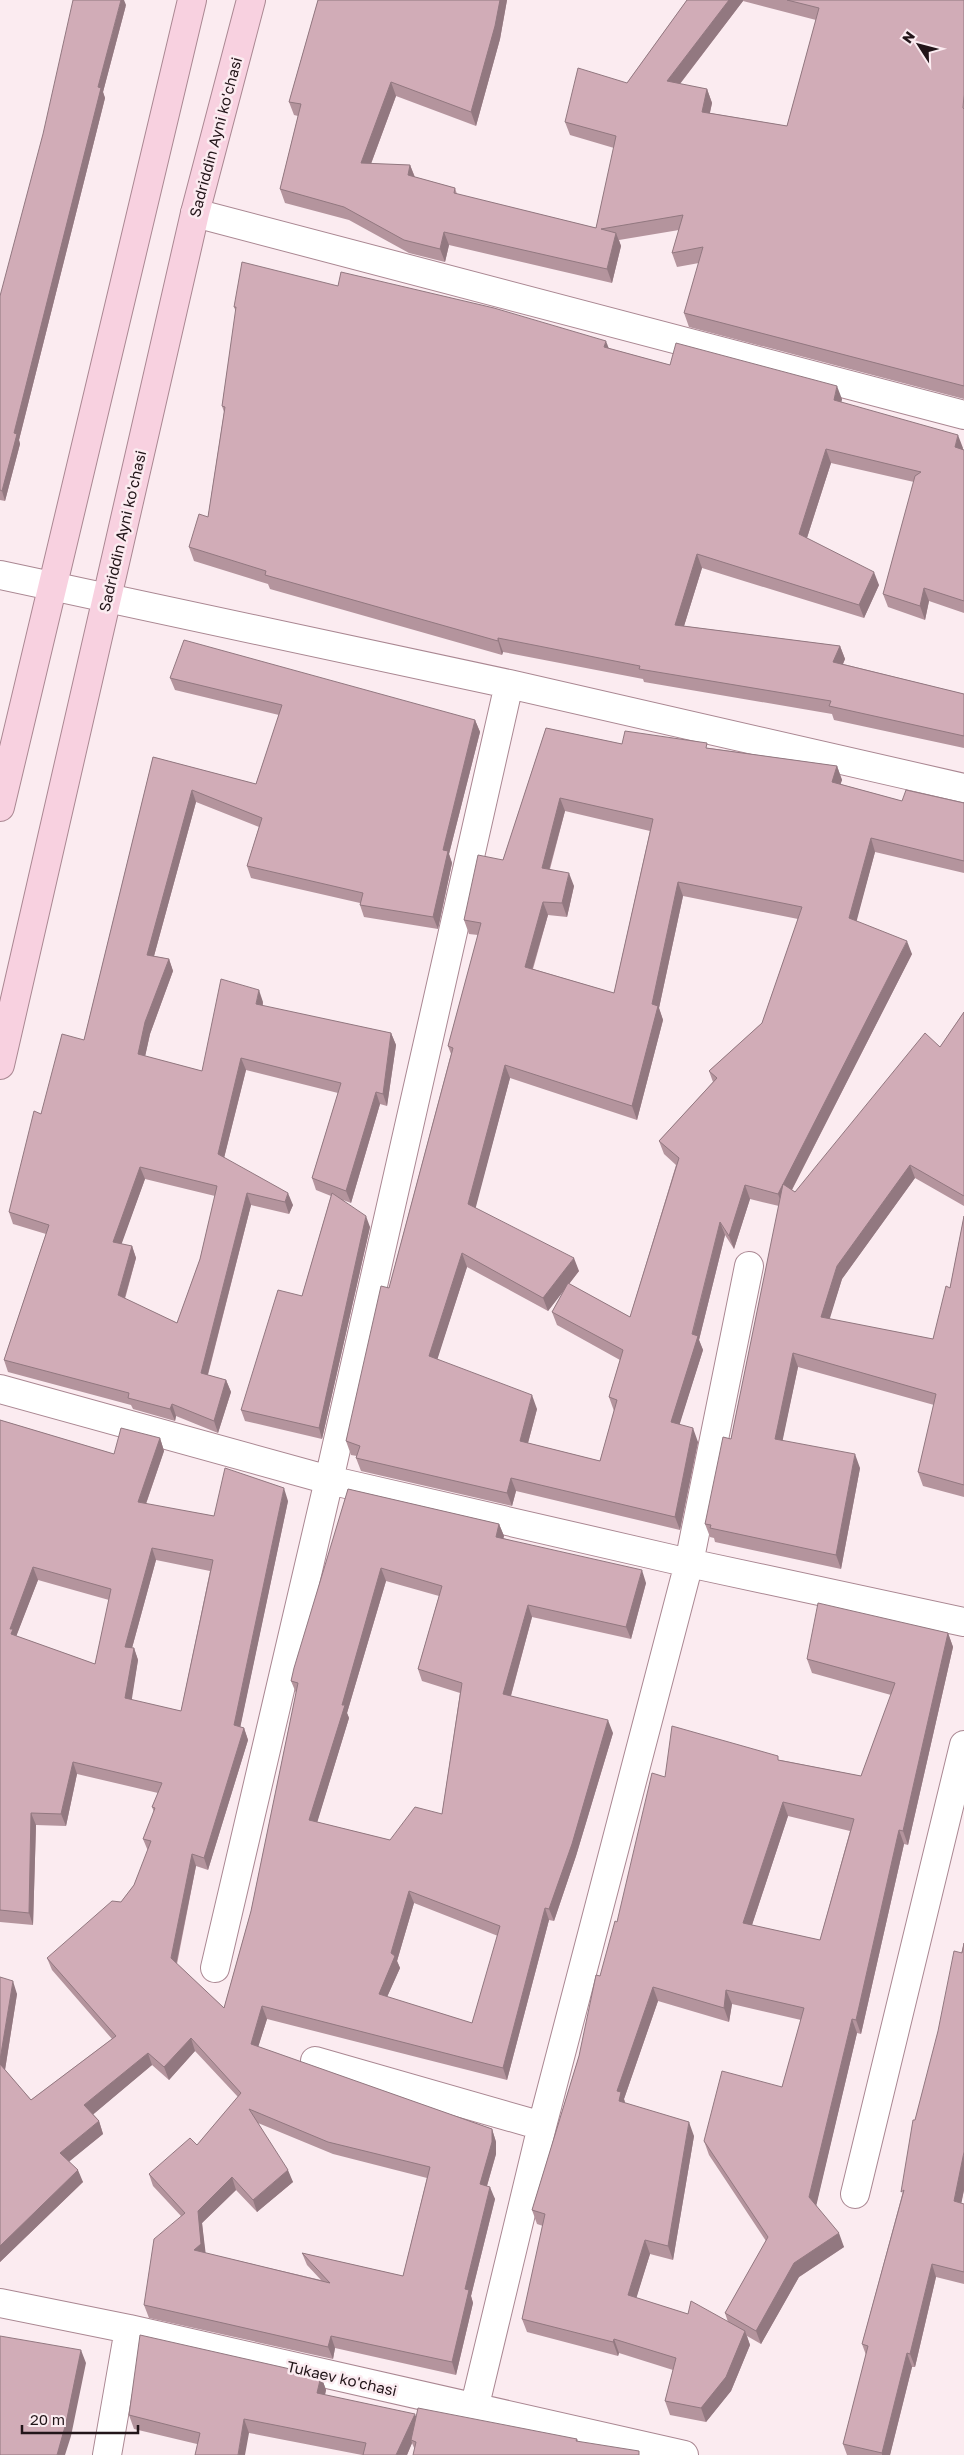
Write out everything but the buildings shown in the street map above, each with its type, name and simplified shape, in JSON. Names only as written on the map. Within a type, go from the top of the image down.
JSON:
[{"type":"main road","points":[[0,807],[51,586],[192,0]]},
{"type":"main road","name":"Sadriddin Ayni ko'chasi","points":[[0,1064],[195,213],[251,0]]},
{"type":"street","points":[[195,213],[964,415]]},
{"type":"street","points":[[0,575],[510,684],[964,788]]},
{"type":"street","points":[[215,1968],[329,1480],[510,684]]},
{"type":"street","points":[[474,2409],[542,2126],[689,1563],[749,1266]]},
{"type":"street","points":[[0,1390],[329,1480],[689,1563],[964,1622]]},
{"type":"street","points":[[854,2194],[964,1745]]},
{"type":"street","points":[[315,2061],[542,2126]]},
{"type":"street","name":"Tukaev ko'chasi","points":[[0,2303],[129,2329],[474,2409],[684,2455]]},
{"type":"street","points":[[107,2455],[129,2329]]}]
